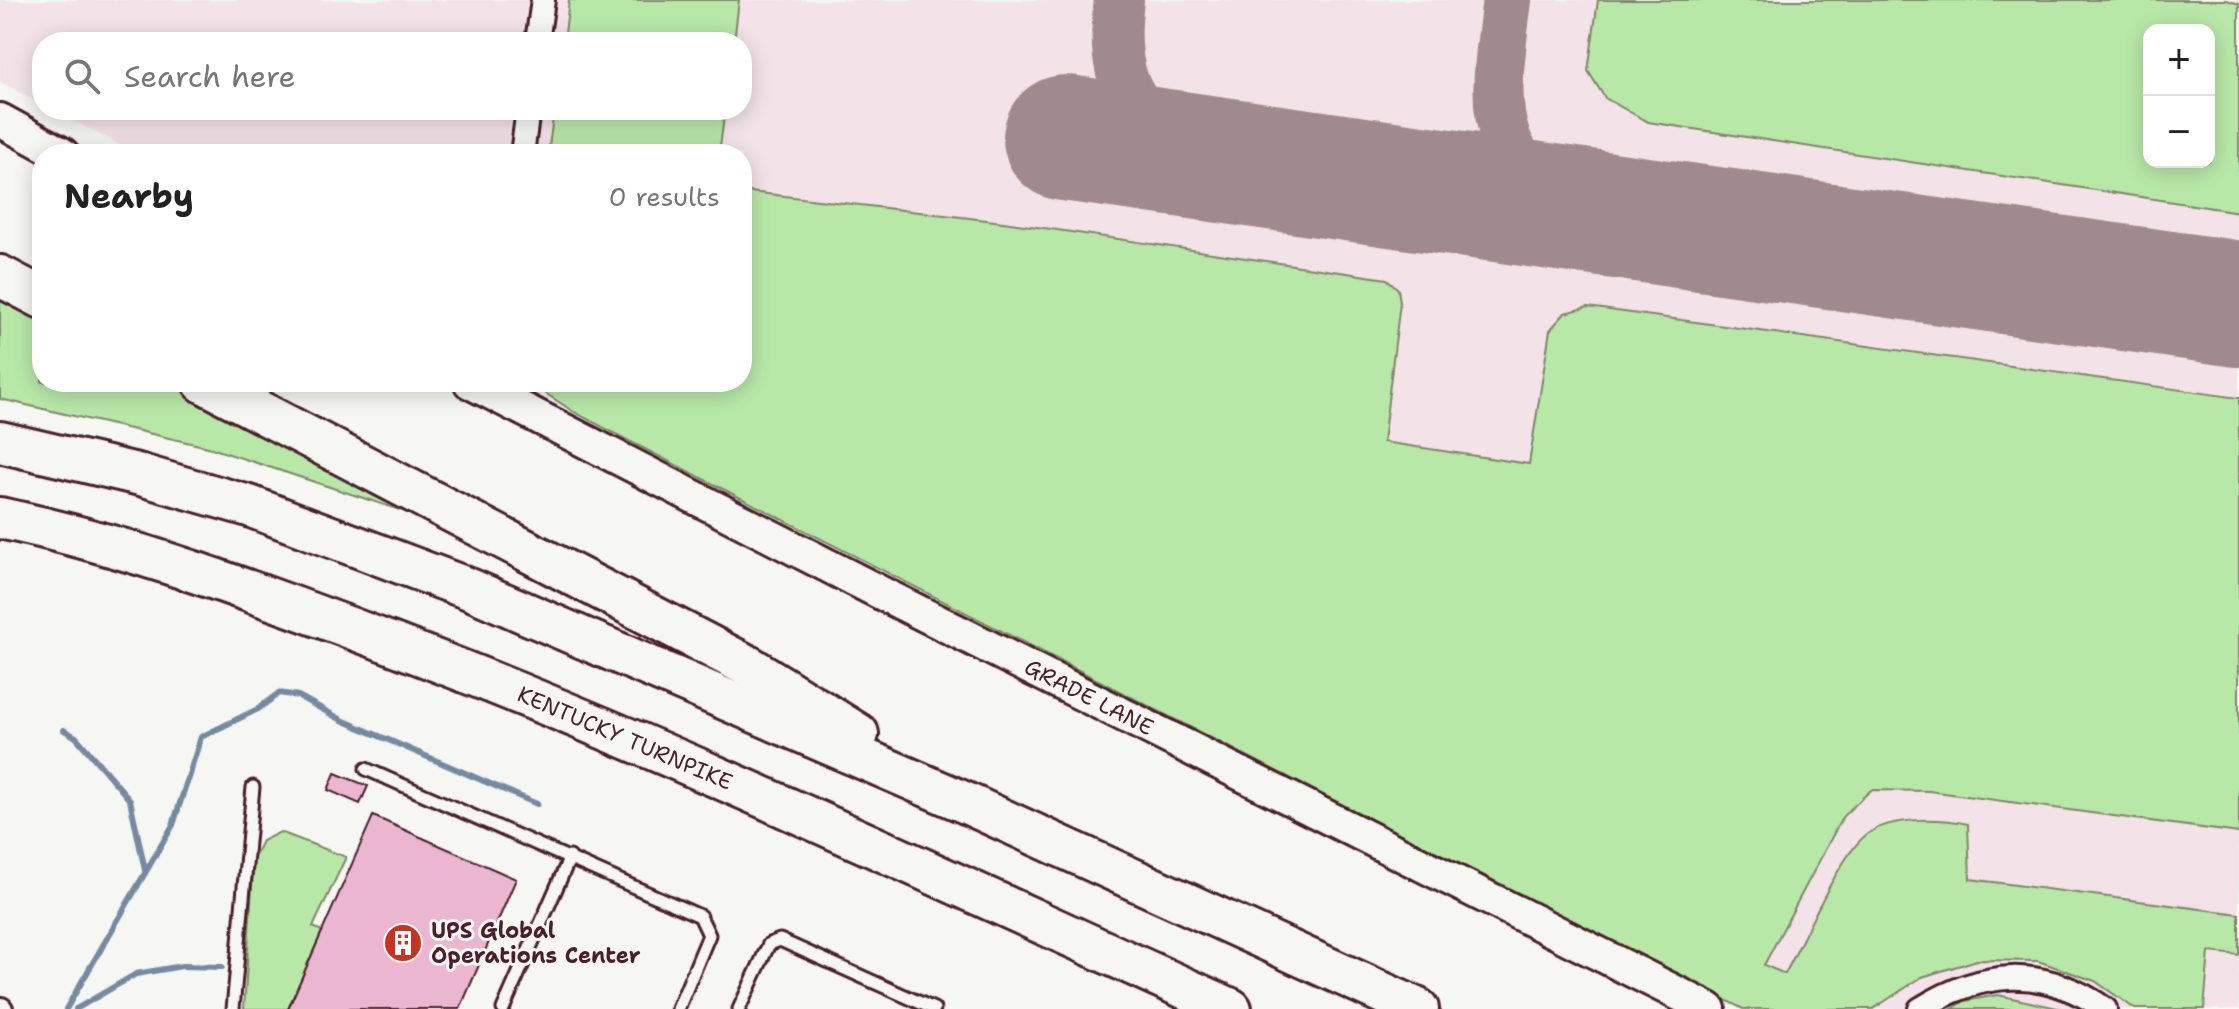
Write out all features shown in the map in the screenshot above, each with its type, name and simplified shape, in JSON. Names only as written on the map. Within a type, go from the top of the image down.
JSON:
[{"type":"highway","points":[[0,276],[32,293]]},
{"type":"highway","points":[[222,392],[750,667],[966,803]]},
{"type":"highway","points":[[0,442],[141,475],[249,506],[348,541],[599,643],[966,803],[1418,1009]]},
{"type":"highway","name":"KENTUCKY TURNPIKE","points":[[0,518],[104,544],[312,613],[558,706],[1231,1009]]},
{"type":"main road","points":[[0,120],[44,144]]},
{"type":"main road","name":"GRADE LANE","points":[[489,392],[885,595],[1709,1009]]},
{"type":"street","points":[[538,32],[543,0]]},
{"type":"street","points":[[523,144],[527,120]]},
{"type":"street","points":[[1920,1009],[1964,984],[1993,977],[2055,984],[2105,1009]]},
{"type":"lane","points":[[366,769],[690,909],[707,926],[709,935],[678,1009]]},
{"type":"lane","points":[[233,1009],[253,787]]},
{"type":"lane","points":[[503,1009],[570,857]]},
{"type":"lane","points":[[739,1009],[769,944],[780,940],[934,1009]]},
{"type":"shaded area","points":[[0,0],[2239,0],[2239,1009],[1771,1009],[752,388],[752,144],[118,144],[72,120],[752,120],[752,32],[32,32],[32,99],[0,82]]},
{"type":"green space","points":[[569,0],[739,0],[735,32],[565,32]]},
{"type":"green space","points":[[1598,0],[2227,0],[2239,4],[2239,212],[1648,122],[1605,98],[1588,71]]},
{"type":"green space","points":[[553,120],[724,120],[720,144],[549,144]]},
{"type":"green space","points":[[752,192],[1003,222],[1387,279],[1398,289],[1400,302],[1383,442],[1529,464],[1550,330],[1565,313],[1588,307],[2239,398],[2239,833],[1929,791],[1871,790],[1843,816],[1764,965],[1785,974],[1844,861],[1866,835],[1888,824],[1916,820],[1968,824],[1970,879],[2239,914],[2239,955],[2209,952],[2204,1009],[2135,1009],[2095,981],[2038,961],[1977,960],[1922,977],[1873,1009],[1743,1009],[574,412],[543,392],[752,392]]},
{"type":"green space","points":[[0,294],[32,311],[32,392],[186,392],[427,519],[208,447],[0,399]]},
{"type":"green space","points":[[280,832],[346,857],[313,927],[322,931],[289,1007],[293,1009],[244,1009],[254,857],[262,841]]},
{"type":"green space","points":[[1998,995],[2062,1009],[1952,1009],[1965,1001]]},
{"type":"building","points":[[335,773],[368,786],[360,804],[328,790]]},
{"type":"building","name":"UPS Global Operations Center","points":[[373,816],[516,879],[460,1009],[288,1009]]},
{"type":"waterway","points":[[66,1009],[173,825],[201,737],[258,709],[279,693],[298,696],[342,720],[537,804]]},
{"type":"waterway","points":[[64,730],[76,737],[130,800],[145,870]]},
{"type":"waterway","points":[[76,1009],[136,974],[182,966],[222,967]]},
{"type":"taxiway","points":[[1119,0],[1118,58],[1134,102],[1148,119],[1167,134],[1217,161]]},
{"type":"taxiway","points":[[1507,0],[1499,79],[1499,110],[1506,137],[1519,161],[1540,182],[1571,200],[1613,217]]},
{"type":"runway","points":[[1066,138],[2239,304]]},
{"type":"place","name":"UPS Global Operations Center","points":[[403,943]]}]
